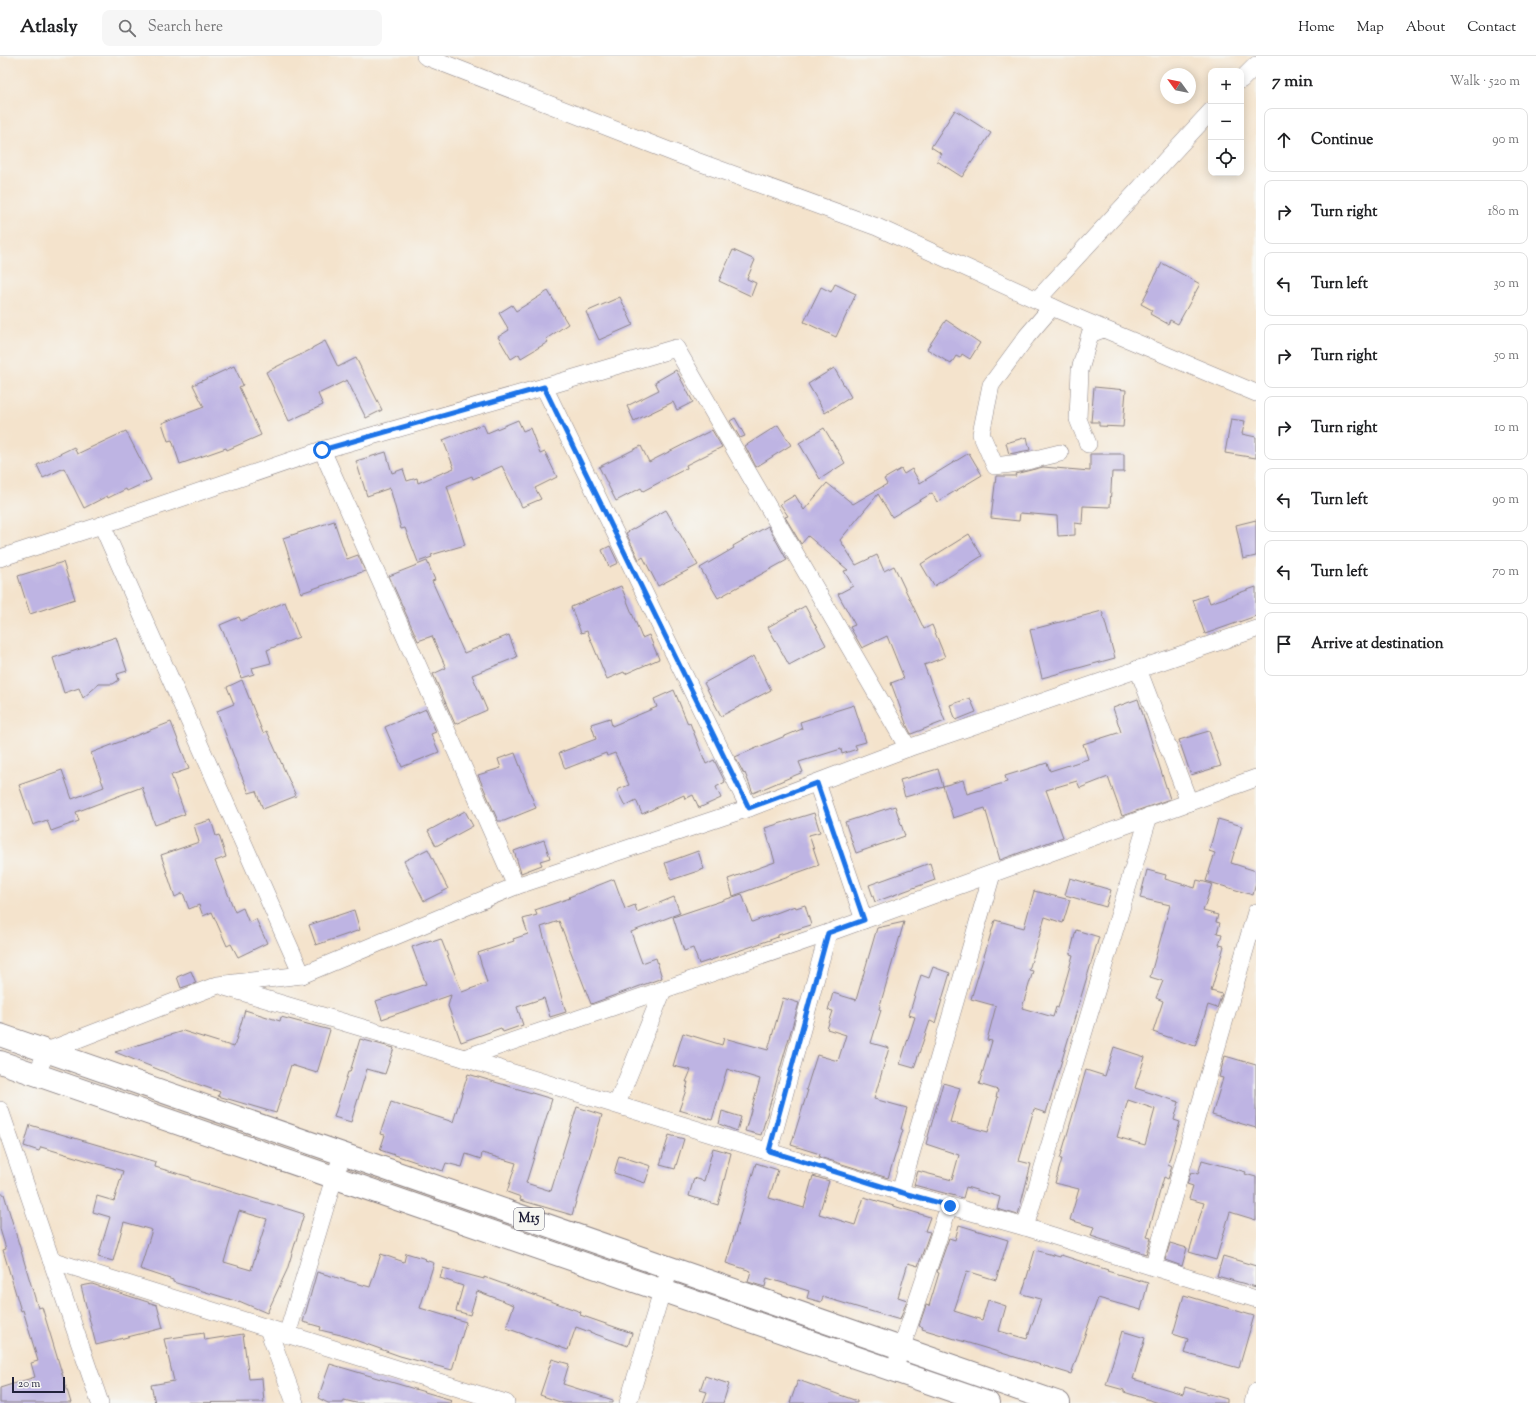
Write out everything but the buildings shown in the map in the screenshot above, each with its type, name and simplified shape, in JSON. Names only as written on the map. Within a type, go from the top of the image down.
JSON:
[{"type":"highway","name":"M15","points":[[0,1035],[1059,1403]]},
{"type":"highway","name":"M15","points":[[0,1062],[988,1403]]},
{"type":"street","points":[[425,56],[677,154],[877,227],[1103,329],[1256,393]]},
{"type":"street","points":[[1244,77],[1256,65]]},
{"type":"street","points":[[1060,453],[1019,463],[995,466],[981,434],[991,385],[1027,336],[1045,303],[1208,114]]},
{"type":"street","points":[[1088,444],[1078,419],[1080,370],[1090,334],[1103,329]]},
{"type":"street","points":[[0,558],[322,450],[676,348],[908,748]]},
{"type":"street","points":[[544,387],[749,808]]},
{"type":"street","points":[[322,450],[516,886]]},
{"type":"street","points":[[102,525],[302,975]]},
{"type":"street","points":[[36,1075],[47,1051],[218,985],[302,975],[516,886],[749,808],[908,748],[1256,629]]},
{"type":"street","points":[[1138,669],[1189,802]]},
{"type":"street","points":[[464,1058],[828,933],[1256,778]]},
{"type":"street","points":[[817,783],[864,920]]},
{"type":"street","points":[[1026,1227],[1149,816]]},
{"type":"street","points":[[900,1192],[992,874]]},
{"type":"street","points":[[1153,1267],[1256,912]]},
{"type":"street","points":[[769,1151],[828,933]]},
{"type":"street","points":[[218,985],[617,1104],[900,1192],[1026,1227],[1256,1299]]},
{"type":"street","points":[[617,1104],[663,990]]},
{"type":"street","points":[[0,1110],[100,1403]]},
{"type":"street","points":[[287,1335],[334,1178],[343,1154]]},
{"type":"street","points":[[894,1370],[950,1206]]},
{"type":"street","points":[[51,1260],[506,1403]]},
{"type":"street","points":[[628,1403],[662,1291],[671,1268]]},
{"type":"street","points":[[268,1329],[295,1403]]},
{"type":"street","points":[[1253,1403],[1256,1392]]},
{"type":"route","points":[[322,450],[544,387],[749,808],[817,783],[864,920],[828,933],[769,1151],[950,1206]]}]
